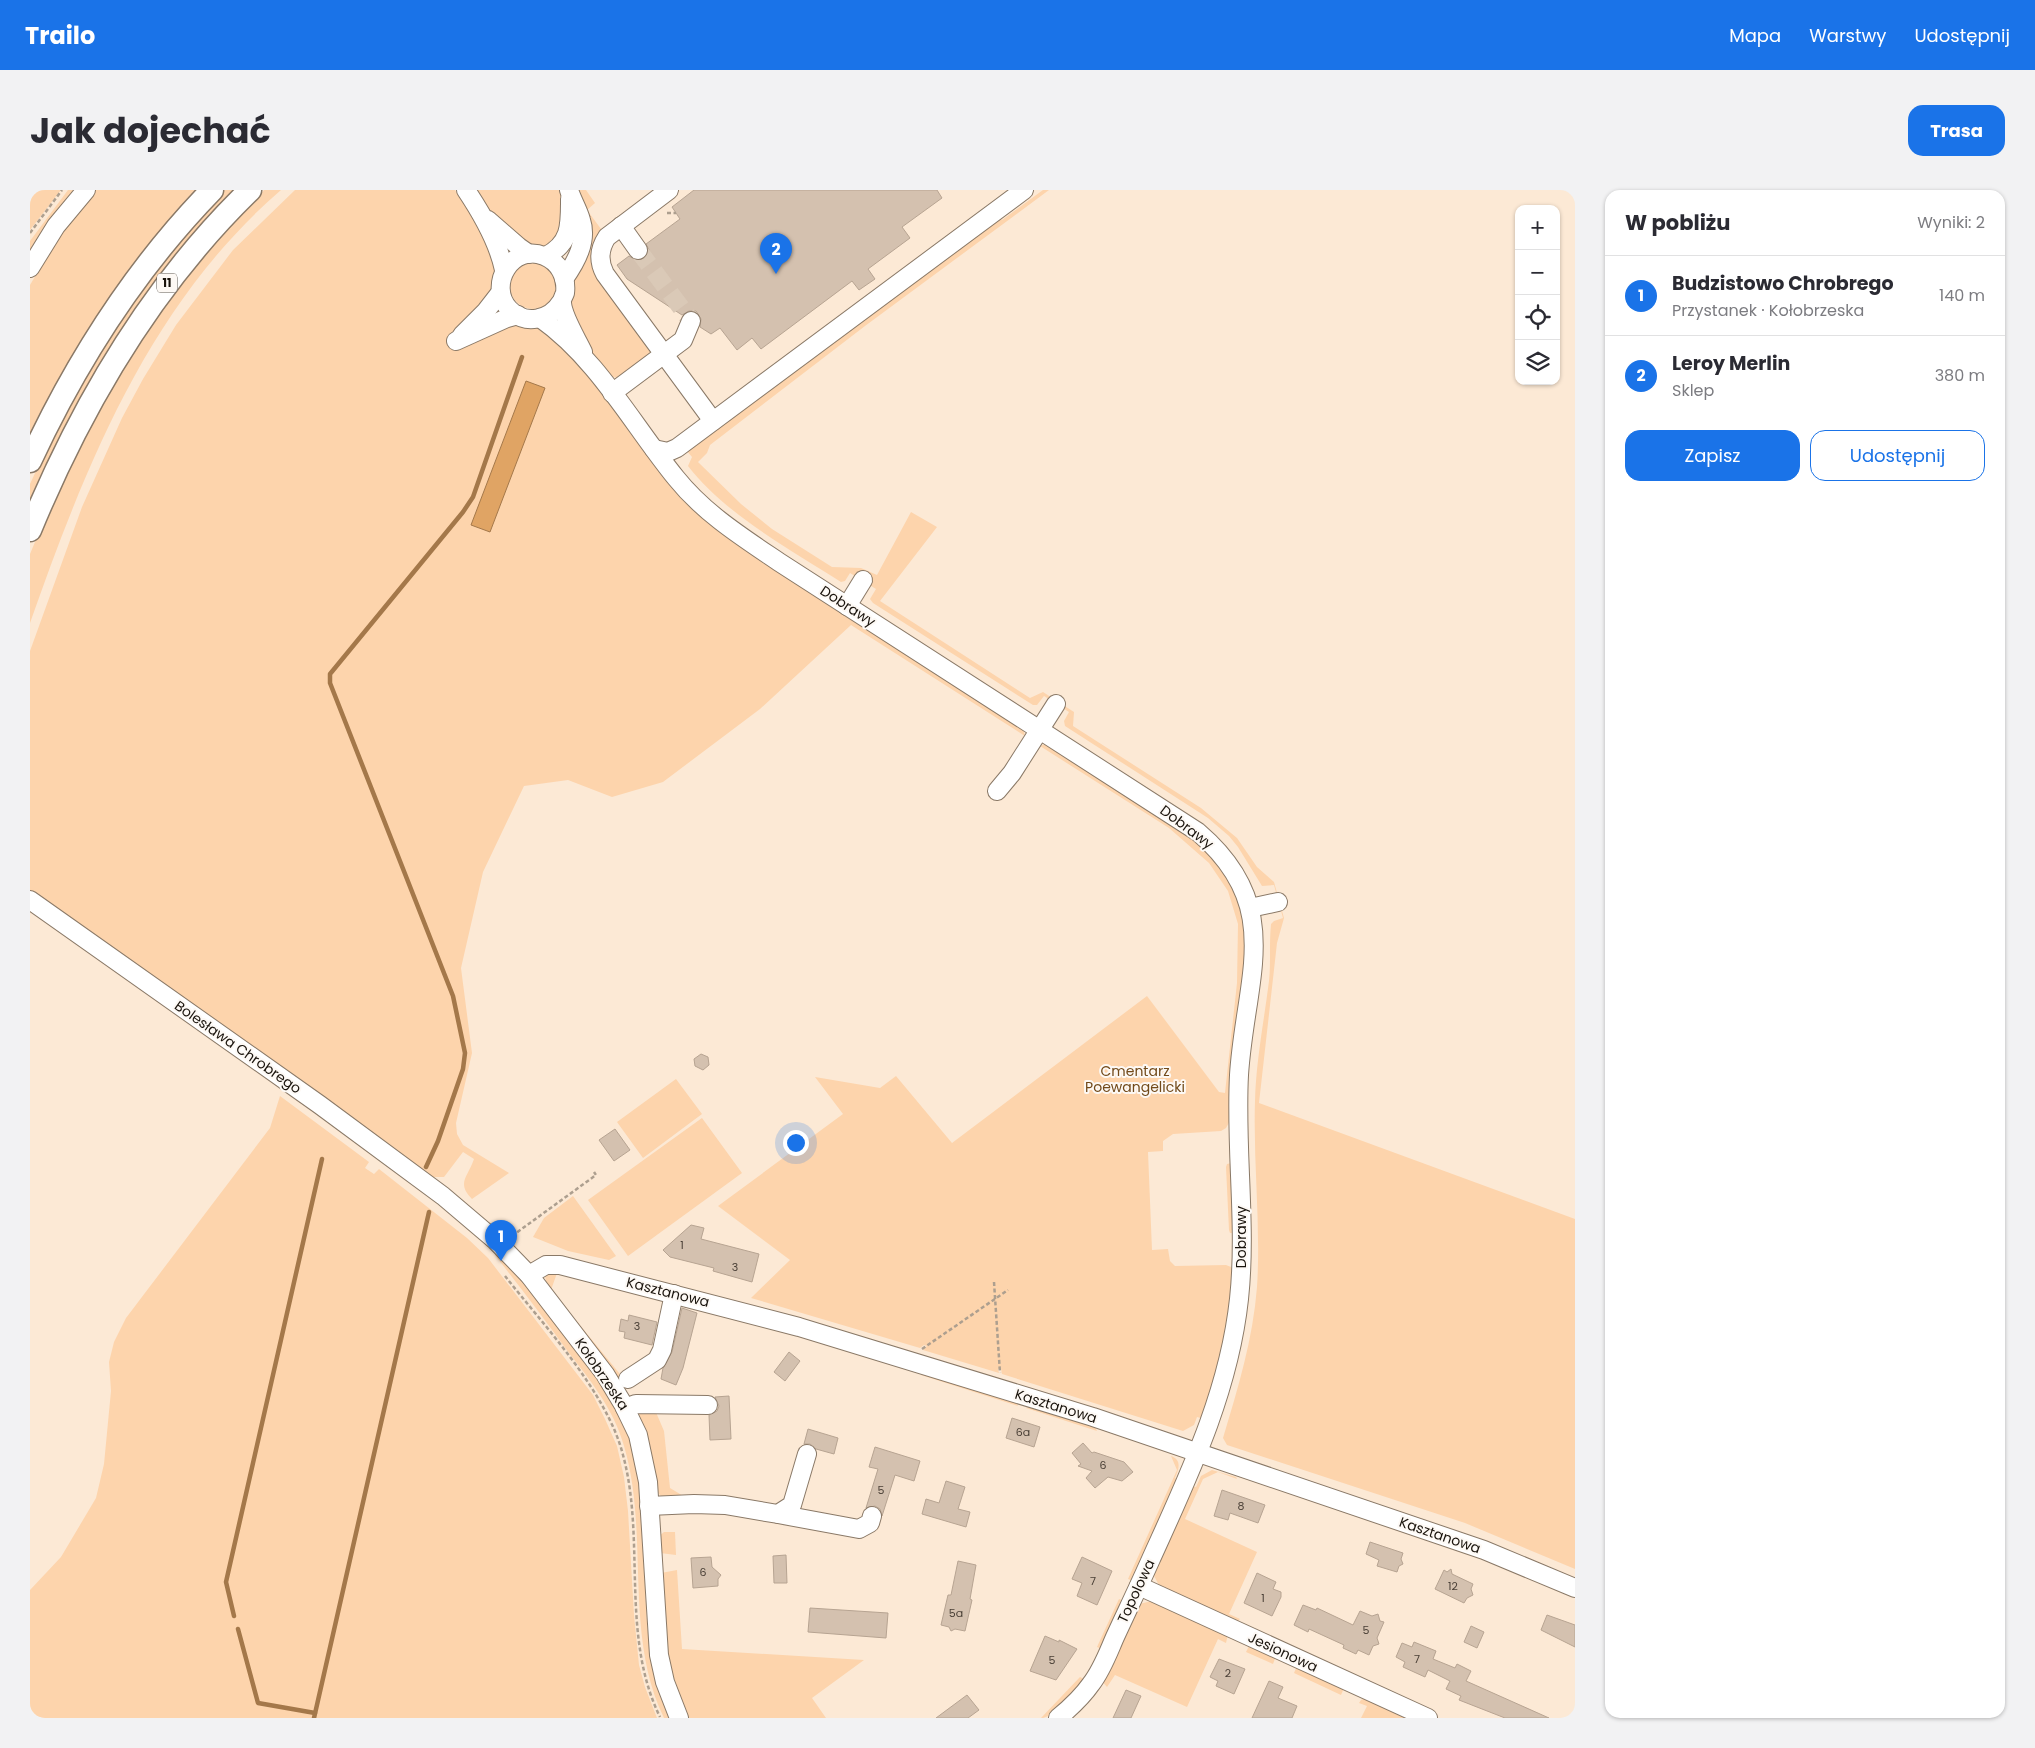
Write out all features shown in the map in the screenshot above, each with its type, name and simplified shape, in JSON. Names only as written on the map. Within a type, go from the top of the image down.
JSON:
[{"type":"main road","name":"11","points":[[30,461],[75,372],[108,319],[150,261],[212,190]]},
{"type":"main road","name":"11","points":[[30,530],[69,441],[98,386],[132,332],[172,277],[211,230],[250,190]]},
{"type":"street","points":[[30,268],[52,231],[86,190]]},
{"type":"street","points":[[466,190],[482,215],[504,270]]},
{"type":"street","points":[[670,190],[621,226],[603,243],[600,255],[602,268],[664,354],[708,425]]},
{"type":"street","points":[[654,449],[662,452],[674,450],[1023,190]]},
{"type":"street","points":[[561,302],[552,312],[540,318],[524,318],[508,308],[500,293],[500,285],[504,270],[512,261],[560,247],[569,232],[570,192]]},
{"type":"street","points":[[564,279],[576,258],[584,234],[582,221],[570,192]]},
{"type":"street","points":[[482,215],[518,248],[558,265],[564,279]]},
{"type":"street","points":[[621,226],[638,250]]},
{"type":"street","name":"Dobrawy","points":[[564,279],[564,294],[561,302],[586,360]]},
{"type":"street","points":[[500,293],[486,311],[456,341],[506,318],[518,315]]},
{"type":"street","name":"Dobrawy","points":[[540,318],[586,360],[676,479],[719,520],[779,562],[1198,832],[1225,858],[1236,874],[1250,908],[1254,943],[1239,1092],[1242,1245],[1240,1297],[1233,1341],[1222,1382],[1210,1425],[1198,1453]]},
{"type":"street","points":[[612,393],[683,340],[691,321]]},
{"type":"street","points":[[848,606],[863,580]]},
{"type":"street","points":[[997,791],[1012,772],[1056,704]]},
{"type":"street","name":"Bolesława Chrobrego","points":[[30,900],[296,1088],[443,1196]]},
{"type":"street","points":[[1250,908],[1278,902]]},
{"type":"street","name":"Kołobrzeska","points":[[443,1196],[496,1240],[529,1275],[583,1344],[626,1408],[641,1446],[648,1482],[659,1655],[665,1682],[679,1718]]},
{"type":"street","name":"Kasztanowa","points":[[529,1275],[546,1265],[560,1265],[835,1338],[1092,1417],[1484,1550],[1575,1588]]},
{"type":"street","points":[[628,1379],[657,1360],[662,1350],[674,1294]]},
{"type":"street","points":[[626,1408],[636,1404],[708,1405]]},
{"type":"street","name":"Topolowa","points":[[1058,1718],[1092,1683],[1139,1586],[1198,1453]]},
{"type":"street","points":[[778,1514],[792,1505],[807,1454]]},
{"type":"street","points":[[649,1506],[726,1505],[859,1529],[870,1523],[872,1516]]},
{"type":"street","name":"Jesionowa","points":[[1139,1586],[1428,1718]]},
{"type":"path","points":[[510,1237],[592,1178],[596,1174],[594,1172]]},
{"type":"path","points":[[500,1269],[595,1393],[616,1433],[624,1458],[631,1511],[636,1615],[642,1664],[647,1686],[660,1718]]},
{"type":"path","points":[[994,1282],[1000,1377]]},
{"type":"path","points":[[919,1351],[1008,1290]]},
{"type":"green space","points":[[30,190],[61,190],[30,230]]},
{"type":"green space","points":[[68,190],[76,190],[49,222],[30,251],[30,241]]},
{"type":"green space","points":[[96,190],[199,190],[30,439],[30,285],[62,231]]},
{"type":"green space","points":[[225,190],[236,190],[30,506],[30,484],[54,432],[116,323],[198,218]]},
{"type":"green space","points":[[264,190],[281,190],[235,235],[194,283],[159,335],[127,389],[99,446],[74,504],[30,623],[30,554],[52,501],[106,390],[179,283]]},
{"type":"green space","points":[[295,190],[455,190],[485,239],[491,253],[495,280],[491,292],[483,304],[451,334],[461,348],[492,332],[512,325],[534,326],[546,331],[585,371],[658,470],[672,485],[1023,728],[1025,736],[851,625],[760,709],[663,782],[612,797],[568,780],[524,786],[483,872],[461,968],[472,1053],[456,1123],[457,1134],[463,1145],[509,1173],[472,1199],[467,1193],[464,1184],[474,1159],[463,1152],[444,1177],[429,1177],[30,892],[30,651],[82,507],[122,418],[176,325],[233,250]]},
{"type":"green space","points":[[475,190],[561,190],[564,218],[557,240],[543,247],[533,246],[524,242],[504,227]]},
{"type":"green space","points":[[577,190],[586,190],[595,203],[587,210],[601,229],[611,224],[597,239],[652,353],[619,378],[607,373],[588,346],[570,307]]},
{"type":"green space","points":[[1043,190],[1049,190],[865,326],[710,445],[707,453],[698,462],[741,504],[772,529],[832,567],[861,568],[877,575],[911,512],[937,527],[880,601],[1030,698],[1043,692],[1074,712],[1073,726],[1201,808],[1237,838],[1257,867],[1274,882],[1284,918],[1277,943],[1259,1103],[1575,1219],[1575,1569],[1465,1523],[1227,1445],[1223,1438],[1248,1344],[1257,1287],[1256,1086],[1269,981],[1271,924],[1283,918],[1274,885],[1262,886],[1238,847],[1229,836],[1208,818],[1065,726],[1064,721],[1069,712],[1044,696],[1037,705],[1033,705],[873,603],[870,599],[876,589],[850,573],[845,581],[841,582],[780,544],[721,500],[703,484],[688,466],[692,457],[686,450],[1000,219],[1002,220]]},
{"type":"green space","points":[[528,263],[538,263],[550,269],[555,277],[555,295],[550,303],[542,308],[528,309],[520,306],[513,299],[510,291],[510,281],[513,273],[520,266]]},
{"type":"green space","name":"Cmentarz Poewangelicki","points":[[1046,744],[1175,825],[1207,849],[1229,878],[1242,910],[1247,943],[1231,1119],[1226,1128],[1221,1131],[1173,1134],[1163,1141],[1163,1151],[1148,1152],[1152,1250],[1168,1249],[1170,1261],[1175,1266],[1226,1265],[1231,1267],[1234,1273],[1226,1339],[1204,1419],[1197,1417],[1194,1425],[1183,1431],[1002,1374],[1001,1369],[998,1369],[999,1373],[923,1350],[927,1346],[924,1345],[920,1348],[751,1298],[790,1260],[718,1206],[843,1114],[815,1077],[880,1088],[896,1076],[952,1143],[1147,996],[1219,1092],[1225,1093],[1237,983],[1238,924],[1228,891],[1209,863],[1169,828],[1040,746]]},
{"type":"green space","points":[[676,1079],[702,1114],[643,1158],[617,1122]]},
{"type":"green space","points":[[280,1096],[369,1162],[365,1168],[374,1174],[379,1169],[467,1238],[488,1258],[593,1395],[617,1446],[624,1477],[639,1665],[657,1718],[30,1718],[30,1590],[61,1557],[96,1498],[104,1464],[111,1391],[109,1362],[114,1342],[126,1318],[270,1128]]},
{"type":"green space","points":[[702,1118],[742,1173],[628,1256],[588,1200]]},
{"type":"green space","points":[[1232,1163],[1235,1233],[1230,1233],[1229,1230],[1226,1167],[1227,1164]]},
{"type":"green space","points":[[573,1196],[616,1256],[609,1260],[568,1251],[533,1237],[544,1218]]},
{"type":"green space","points":[[498,1252],[510,1264],[581,1352],[612,1399],[625,1424],[634,1449],[643,1515],[649,1642],[655,1671],[671,1718],[664,1718],[652,1686],[644,1652],[640,1618],[632,1479],[620,1432],[600,1395],[495,1255]]},
{"type":"green space","points":[[557,1273],[551,1290],[624,1379],[616,1378],[547,1286],[545,1276]]},
{"type":"green space","points":[[925,1373],[1014,1400],[1018,1406],[921,1375]]},
{"type":"green space","points":[[1032,1406],[1094,1425],[1097,1431],[1026,1408]]},
{"type":"green space","points":[[655,1410],[664,1431],[670,1488],[685,1497],[664,1500],[656,1490],[636,1412]]},
{"type":"green space","points":[[1171,1456],[1178,1462],[1178,1468],[1175,1478],[1179,1480],[1133,1581],[1128,1579],[1177,1470]]},
{"type":"green space","points":[[1212,1470],[1236,1477],[1237,1479],[1218,1472],[1203,1479],[1185,1519],[1257,1552],[1229,1614],[1240,1619],[1234,1622],[1160,1587],[1153,1574],[1192,1486],[1196,1487],[1201,1476]]},
{"type":"green space","points":[[664,1532],[675,1532],[676,1555],[660,1553],[659,1536]]},
{"type":"green space","points":[[677,1570],[682,1649],[864,1660],[812,1698],[826,1718],[687,1718],[668,1667],[661,1573]]},
{"type":"green space","points":[[1119,1599],[1124,1601],[1102,1649],[1097,1647]]},
{"type":"green space","points":[[1152,1601],[1228,1634],[1226,1643],[1218,1639],[1187,1707],[1115,1675],[1107,1687],[1102,1681],[1139,1604]]},
{"type":"green space","points":[[1250,1644],[1276,1656],[1273,1664],[1246,1652]]},
{"type":"green space","points":[[1297,1666],[1344,1688],[1341,1695],[1294,1673]]},
{"type":"green space","points":[[1080,1677],[1086,1680],[1059,1709],[1047,1717],[1041,1718]]},
{"type":"green space","points":[[1366,1698],[1411,1718],[1361,1718],[1367,1706],[1359,1703]]},
{"type":"shaded area","points":[[526,381],[545,388],[490,532],[471,525]]},
{"type":"building","points":[[694,190],[937,190],[942,198],[902,227],[910,238],[868,269],[875,279],[859,290],[852,281],[761,349],[752,338],[737,350],[720,328],[711,334],[700,327],[701,319],[696,311],[689,311],[682,315],[627,279],[617,265],[629,256],[638,261],[644,258],[649,250],[646,244],[680,219],[672,207]]},
{"type":"building","points":[[701,1054],[708,1057],[709,1065],[703,1070],[695,1066],[694,1059]]},
{"type":"building","points":[[615,1129],[630,1150],[614,1161],[599,1140]]},
{"type":"building","points":[[691,1225],[704,1228],[701,1239],[759,1254],[752,1282],[713,1271],[714,1268],[670,1257],[663,1250]]},
{"type":"building","points":[[682,1308],[697,1313],[683,1368],[676,1385],[661,1379],[663,1368],[672,1352]]},
{"type":"building","points":[[629,1315],[657,1322],[652,1345],[624,1338],[625,1332],[619,1331],[621,1319],[628,1321]]},
{"type":"building","points":[[789,1352],[800,1361],[785,1381],[774,1372]]},
{"type":"building","points":[[729,1396],[731,1439],[710,1440],[709,1415],[717,1411],[719,1406],[715,1397]]},
{"type":"building","points":[[1012,1418],[1040,1427],[1034,1447],[1006,1438]]},
{"type":"building","points":[[808,1429],[838,1438],[834,1454],[816,1449],[810,1444],[804,1444]]},
{"type":"building","points":[[1083,1443],[1092,1453],[1094,1452],[1124,1462],[1133,1472],[1122,1481],[1108,1477],[1095,1488],[1086,1478],[1092,1471],[1078,1466],[1081,1464],[1072,1453]]},
{"type":"building","points":[[875,1447],[920,1461],[914,1481],[895,1475],[882,1516],[880,1509],[875,1506],[866,1508],[878,1469],[869,1467]]},
{"type":"building","points":[[946,1481],[965,1487],[958,1509],[970,1512],[966,1527],[922,1514],[926,1499],[939,1503]]},
{"type":"building","points":[[1222,1490],[1265,1505],[1258,1523],[1230,1513],[1228,1520],[1214,1516]]},
{"type":"building","points":[[1370,1542],[1403,1553],[1401,1559],[1403,1564],[1399,1566],[1397,1572],[1377,1566],[1379,1560],[1366,1554]]},
{"type":"building","points":[[786,1555],[787,1583],[774,1583],[773,1556]]},
{"type":"building","points":[[711,1557],[712,1567],[721,1575],[718,1579],[718,1586],[693,1588],[691,1558]]},
{"type":"building","points":[[1082,1557],[1112,1571],[1097,1605],[1077,1596],[1082,1583],[1072,1579]]},
{"type":"building","points":[[958,1561],[976,1565],[970,1599],[972,1600],[965,1631],[955,1629],[951,1631],[949,1627],[941,1625],[948,1595],[951,1595]]},
{"type":"building","points":[[1451,1569],[1452,1574],[1473,1584],[1471,1589],[1473,1595],[1467,1598],[1464,1603],[1435,1589],[1444,1570],[1447,1572]]},
{"type":"building","points":[[1257,1573],[1276,1582],[1273,1589],[1281,1592],[1281,1597],[1272,1616],[1244,1603]]},
{"type":"building","points":[[1303,1605],[1316,1610],[1317,1608],[1353,1625],[1360,1611],[1372,1616],[1378,1614],[1380,1621],[1384,1622],[1377,1638],[1379,1644],[1373,1646],[1369,1655],[1358,1650],[1356,1654],[1343,1648],[1344,1645],[1309,1629],[1308,1632],[1294,1625]]},
{"type":"building","points":[[810,1608],[888,1613],[886,1638],[808,1632]]},
{"type":"building","points":[[1547,1615],[1575,1625],[1575,1647],[1541,1630]]},
{"type":"building","points":[[1471,1626],[1484,1632],[1477,1648],[1464,1642]]},
{"type":"building","points":[[1045,1636],[1059,1642],[1059,1640],[1077,1649],[1056,1680],[1030,1671]]},
{"type":"building","points":[[1414,1642],[1436,1651],[1433,1659],[1455,1668],[1457,1664],[1471,1671],[1466,1681],[1549,1718],[1505,1718],[1459,1700],[1461,1696],[1446,1689],[1450,1681],[1428,1670],[1425,1677],[1403,1667],[1405,1662],[1396,1657],[1402,1643],[1412,1647]]},
{"type":"building","points":[[1219,1659],[1245,1669],[1234,1694],[1216,1686],[1218,1681],[1210,1677]]},
{"type":"building","points":[[1269,1681],[1283,1687],[1278,1698],[1297,1706],[1292,1718],[1252,1718]]},
{"type":"building","points":[[1126,1690],[1141,1696],[1131,1718],[1113,1718]]},
{"type":"building","points":[[967,1695],[979,1710],[968,1718],[936,1718]]},
{"type":"waterway","points":[[426,1167],[438,1141],[463,1069],[465,1053],[453,996],[330,683],[330,674],[463,512],[473,497],[522,357]]},
{"type":"waterway","points":[[234,1616],[226,1582],[322,1159]]},
{"type":"waterway","points":[[314,1718],[429,1212]]},
{"type":"waterway","points":[[238,1629],[258,1703],[315,1713]]},
{"type":"tunnel","points":[[638,250],[691,321]]},
{"type":"place","name":"Leroy Merlin","points":[[776,274]]},
{"type":"place","name":"Budzistowo Chrobrego","points":[[501,1261]]}]
